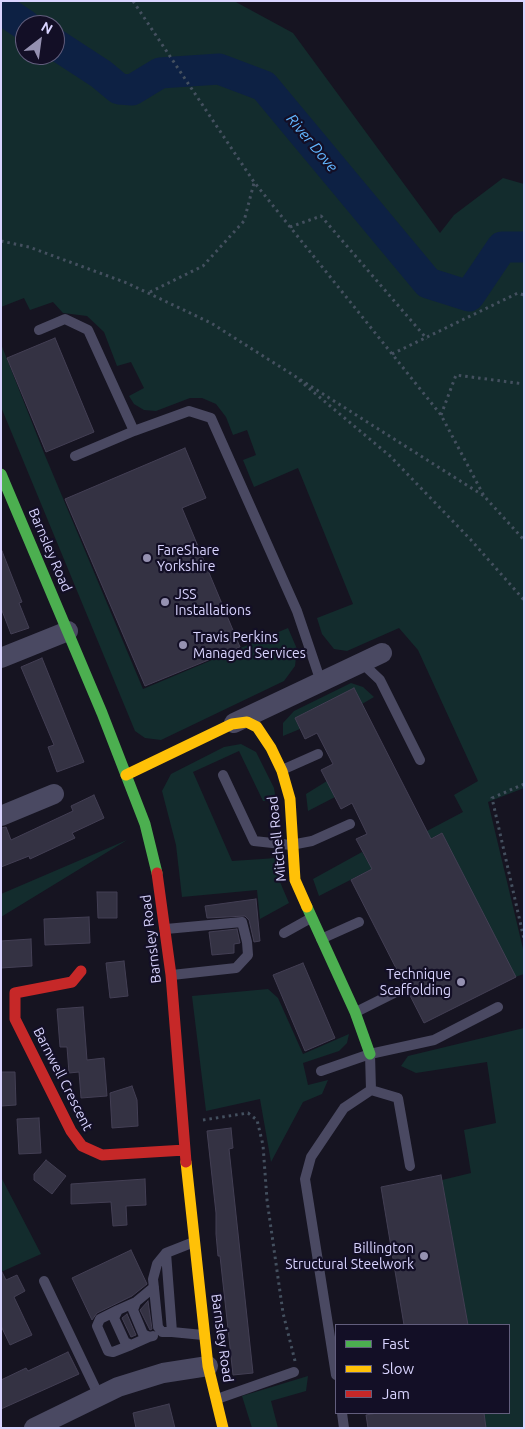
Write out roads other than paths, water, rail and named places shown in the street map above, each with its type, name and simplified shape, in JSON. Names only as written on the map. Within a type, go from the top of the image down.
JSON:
[{"type":"main road","name":"Barnsley Road","points":[[1,474],[68,631],[126,775],[145,824],[154,858],[171,975],[185,1150],[208,1366],[223,1428]]},
{"type":"main road","name":"Mitchell Road","points":[[232,724],[247,722],[257,727],[271,748],[282,771],[290,799],[294,880],[355,1012],[370,1054]]},
{"type":"main road","points":[[126,775],[232,724]]},
{"type":"main road","name":"Barnwell Crescent","points":[[81,971],[72,982],[15,993],[15,1019],[71,1131],[82,1146],[102,1155],[185,1150]]},
{"type":"street","points":[[1,658],[68,631]]},
{"type":"street","points":[[232,724],[382,653]]},
{"type":"street","points":[[1,816],[54,794]]},
{"type":"street","points":[[34,1428],[118,1387],[163,1373],[208,1366]]},
{"type":"lane","points":[[39,330],[66,319],[88,330],[134,431]]},
{"type":"lane","points":[[75,456],[134,431],[189,411],[211,418],[297,611],[322,682]]},
{"type":"lane","points":[[362,663],[380,680],[420,760]]},
{"type":"lane","points":[[282,771],[318,754]]},
{"type":"lane","points":[[224,775],[254,841],[291,845],[312,842],[350,824]]},
{"type":"lane","points":[[284,933],[310,918]]},
{"type":"lane","points":[[165,929],[242,922],[247,942],[248,955],[236,968],[171,975]]},
{"type":"lane","points":[[321,939],[359,922]]},
{"type":"lane","points":[[355,1012],[394,993]]},
{"type":"lane","points":[[321,1071],[370,1054],[434,1040],[498,1006]]},
{"type":"lane","points":[[370,1054],[371,1090]]},
{"type":"lane","points":[[371,1090],[398,1098],[410,1166]]},
{"type":"lane","points":[[335,1369],[305,1179],[311,1157],[344,1108],[371,1090]]},
{"type":"lane","points":[[167,1332],[158,1327],[153,1279],[158,1264],[166,1253],[195,1242]]},
{"type":"lane","points":[[166,1253],[167,1332]]},
{"type":"lane","points":[[44,1281],[99,1396]]},
{"type":"lane","points":[[154,1287],[150,1293],[136,1302],[100,1319],[97,1326],[108,1351],[113,1352],[149,1337],[167,1332],[205,1335]]},
{"type":"lane","points":[[136,1302],[133,1310],[143,1334],[149,1337]]},
{"type":"lane","points":[[118,1310],[114,1318],[125,1342],[131,1345]]},
{"type":"lane","points":[[216,1399],[294,1372]]},
{"type":"lane","points":[[342,1414],[344,1428]]},
{"type":"waterway","name":"River Dove","points":[[1,9],[15,18]]},
{"type":"waterway","name":"River Dove","points":[[65,51],[101,74],[119,89],[132,90],[160,73],[219,69],[264,86],[428,283],[469,296],[502,247],[524,247]]},
{"type":"place","name":"FareShare Yorkshire","points":[[147,558]]},
{"type":"place","name":"JSS Installations","points":[[165,602]]},
{"type":"place","name":"Travis Perkins Managed Services","points":[[183,645]]},
{"type":"place","name":"Technique Scaffolding","points":[[461,982]]},
{"type":"place","name":"Billington Structural Steelwork","points":[[424,1256]]}]
